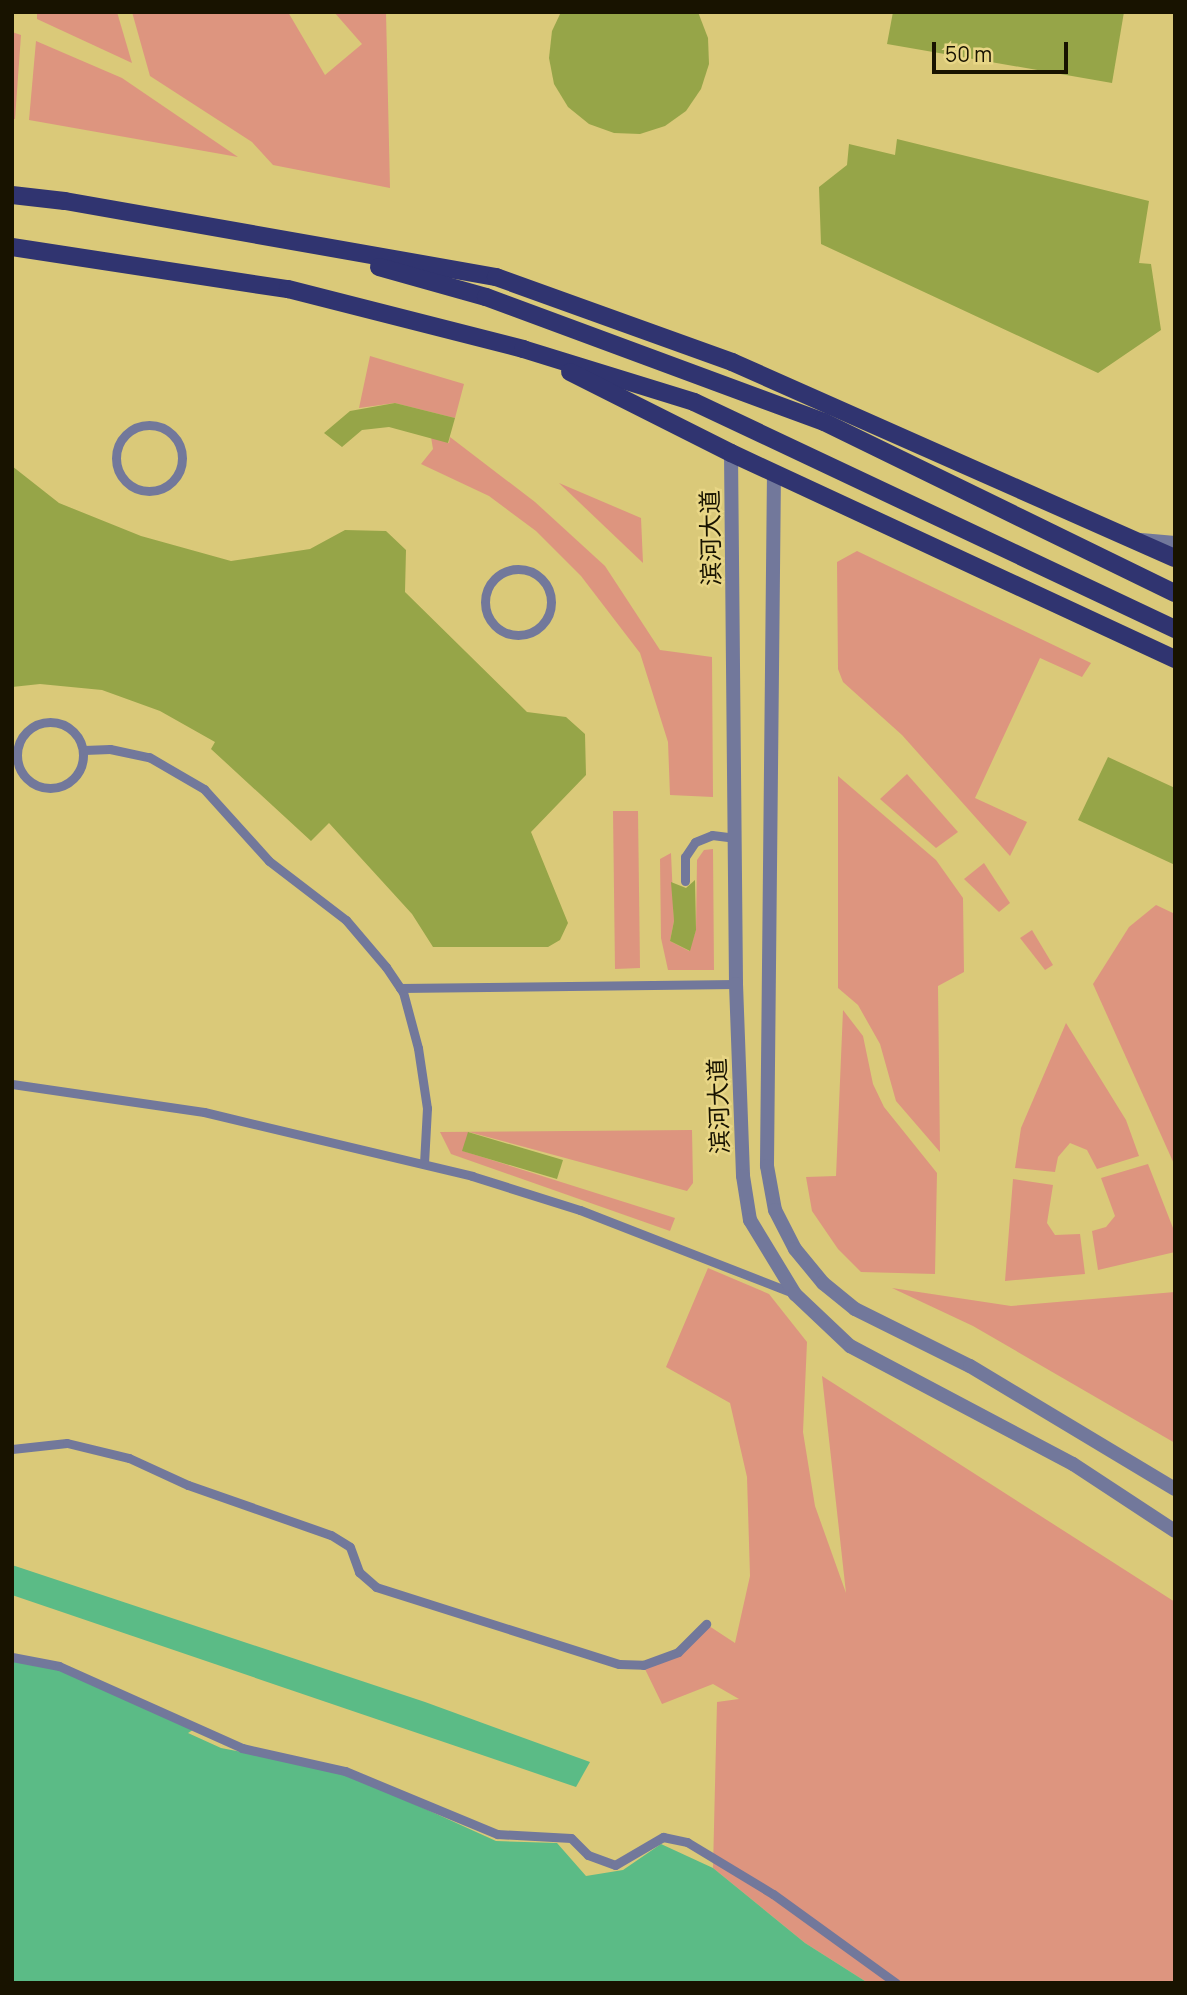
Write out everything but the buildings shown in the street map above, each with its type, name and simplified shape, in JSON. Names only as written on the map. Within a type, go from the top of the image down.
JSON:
[{"type":"main road","points":[[12,195],[496,277],[732,362],[1175,558]]},
{"type":"main road","points":[[282,240],[486,297],[824,422],[1175,593]]},
{"type":"main road","points":[[12,247],[288,289],[523,349],[694,402],[831,463],[1175,629]]},
{"type":"main road","points":[[523,349],[731,453],[1175,659]]},
{"type":"street","name":"滨河大道","points":[[731,453],[736,984],[743,1176],[750,1220],[794,1294],[850,1346],[1073,1464],[1175,1531]]},
{"type":"street","name":"滨河大道","points":[[774,472],[767,1166],[775,1210],[809,1266],[855,1308],[970,1366],[1175,1489]]},
{"type":"street","points":[[1126,538],[1175,543]]},
{"type":"lane","points":[[142,425],[164,428],[179,442],[179,474],[163,489],[142,491],[131,486],[118,469],[117,446],[123,437],[142,425]]},
{"type":"lane","points":[[522,569],[548,587],[548,618],[532,633],[511,635],[492,623],[486,613],[486,591],[500,574],[522,569]]},
{"type":"lane","points":[[55,721],[74,731],[84,750],[73,779],[54,788],[32,783],[24,775],[16,755],[24,733],[43,722],[55,721]]},
{"type":"lane","points":[[84,750],[110,749],[149,757],[204,789],[270,861],[346,920],[400,988],[418,1048],[427,1108],[425,1164]]},
{"type":"lane","points":[[685,881],[685,857],[695,842],[712,835],[736,838]]},
{"type":"lane","points":[[400,988],[736,984]]},
{"type":"lane","points":[[12,1084],[204,1112],[425,1164],[580,1210],[794,1294]]},
{"type":"lane","points":[[12,1449],[67,1443],[129,1458],[188,1485],[331,1535],[350,1547],[359,1572],[376,1587],[619,1664],[643,1665],[678,1652],[706,1624]]},
{"type":"lane","points":[[12,1657],[59,1666],[242,1748],[345,1771],[432,1811],[497,1834],[570,1838],[588,1855],[615,1865],[663,1837],[687,1842],[773,1894],[896,1983]]},
{"type":"shaded area","points":[[37,12],[117,12],[132,63],[37,19]]},
{"type":"shaded area","points":[[132,12],[288,12],[325,75],[362,44],[334,12],[386,12],[390,188],[273,165],[252,142],[150,76]]},
{"type":"shaded area","points":[[12,32],[21,35],[15,119],[12,119]]},
{"type":"shaded area","points":[[36,41],[122,78],[238,157],[29,120]]},
{"type":"shaded area","points":[[370,356],[464,384],[455,418],[395,403],[359,408]]},
{"type":"shaded area","points":[[431,437],[449,443],[450,437],[535,502],[605,566],[660,650],[712,657],[713,797],[670,795],[668,742],[640,653],[581,576],[536,531],[489,496],[421,464],[433,449]]},
{"type":"shaded area","points":[[559,483],[641,518],[643,563]]},
{"type":"shaded area","points":[[857,551],[1091,663],[1082,677],[1040,658],[975,798],[1027,822],[1010,856],[902,735],[843,682],[838,669],[837,562]]},
{"type":"shaded area","points":[[907,774],[958,832],[936,848],[880,799]]},
{"type":"shaded area","points":[[838,776],[936,860],[963,898],[964,972],[938,986],[940,1152],[896,1101],[880,1044],[858,1005],[838,988]]},
{"type":"shaded area","points":[[613,811],[638,811],[640,968],[615,969]]},
{"type":"shaded area","points":[[713,849],[714,970],[668,970],[661,938],[660,859],[671,853],[674,921],[670,941],[689,951],[696,930],[697,860],[704,850]]},
{"type":"shaded area","points":[[984,863],[1010,903],[999,912],[964,879]]},
{"type":"shaded area","points":[[1156,905],[1175,914],[1175,1166],[1093,984],[1129,927]]},
{"type":"shaded area","points":[[1032,930],[1053,965],[1045,970],[1020,938]]},
{"type":"shaded area","points":[[843,1010],[863,1036],[873,1084],[884,1107],[937,1173],[935,1274],[861,1272],[838,1249],[812,1211],[806,1177],[836,1176]]},
{"type":"shaded area","points":[[1066,1023],[1126,1120],[1139,1156],[1097,1169],[1087,1150],[1070,1143],[1058,1157],[1055,1172],[1015,1168],[1021,1128]]},
{"type":"shaded area","points":[[692,1130],[693,1183],[687,1191],[469,1132],[463,1151],[675,1218],[670,1231],[451,1154],[440,1132]]},
{"type":"shaded area","points":[[1148,1164],[1173,1228],[1175,1252],[1098,1270],[1092,1231],[1106,1227],[1115,1216],[1101,1178]]},
{"type":"shaded area","points":[[1013,1179],[1053,1185],[1047,1223],[1055,1235],[1080,1234],[1085,1274],[1005,1281]]},
{"type":"shaded area","points":[[708,1268],[769,1294],[807,1342],[803,1432],[815,1506],[846,1593],[822,1376],[1175,1602],[1175,1983],[868,1983],[805,1943],[713,1868],[717,1702],[739,1699],[713,1684],[662,1704],[643,1665],[678,1652],[706,1624],[735,1643],[750,1576],[747,1477],[730,1403],[666,1367]]},
{"type":"shaded area","points":[[892,1288],[1011,1306],[1175,1292],[1175,1443],[973,1326]]},
{"type":"shaded area","points":[[12,1565],[425,1702],[590,1762],[576,1787],[12,1595]]},
{"type":"shaded area","points":[[12,1657],[59,1666],[196,1728],[188,1733],[221,1748],[344,1772],[496,1841],[557,1843],[586,1876],[623,1870],[661,1844],[713,1868],[805,1943],[868,1983],[12,1983]]}]
